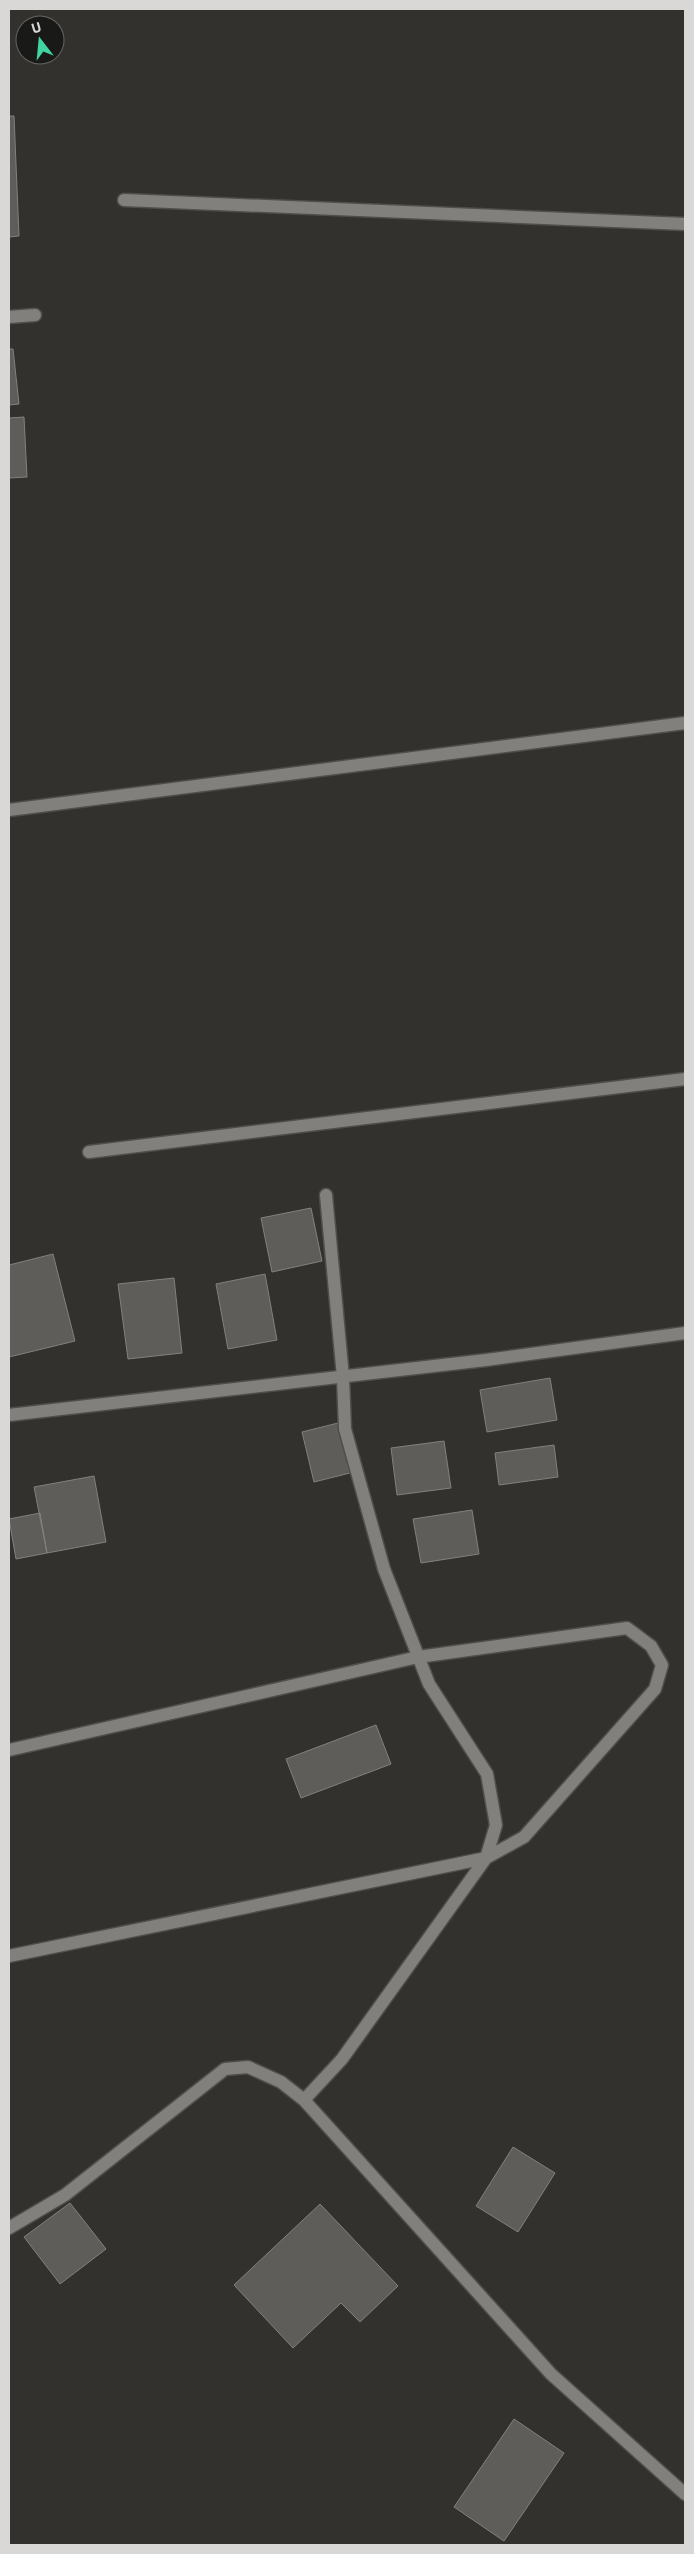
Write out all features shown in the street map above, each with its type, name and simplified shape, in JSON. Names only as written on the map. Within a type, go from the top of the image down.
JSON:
[{"type":"street","points":[[124,200],[685,224]]},
{"type":"street","points":[[9,317],[35,315]]},
{"type":"street","points":[[9,810],[685,723]]},
{"type":"street","points":[[89,1152],[685,1079]]},
{"type":"street","points":[[304,2100],[342,2059],[486,1858],[496,1825],[487,1774],[429,1684],[384,1569],[345,1428],[343,1377],[326,1195]]},
{"type":"street","points":[[9,1414],[486,1360],[685,1333]]},
{"type":"street","points":[[9,1750],[418,1658],[627,1628],[651,1646],[662,1665],[655,1689],[524,1837],[486,1858],[9,1956]]},
{"type":"street","points":[[9,2228],[65,2195],[225,2069],[248,2067],[281,2082],[304,2100],[551,2374],[685,2494]]},
{"type":"building","points":[[9,116],[14,116],[19,236],[9,237]]},
{"type":"building","points":[[9,349],[13,349],[19,404],[9,405]]},
{"type":"building","points":[[24,417],[27,477],[9,478],[9,418]]},
{"type":"building","points":[[311,1208],[322,1261],[272,1272],[261,1218]]},
{"type":"building","points":[[53,1254],[75,1341],[9,1357],[9,1265]]},
{"type":"building","points":[[265,1274],[277,1340],[228,1349],[216,1284]]},
{"type":"building","points":[[174,1278],[182,1353],[128,1359],[118,1284]]},
{"type":"building","points":[[550,1378],[557,1420],[487,1432],[480,1390]]},
{"type":"building","points":[[338,1423],[350,1473],[314,1482],[302,1432]]},
{"type":"building","points":[[444,1441],[451,1488],[397,1495],[391,1448]]},
{"type":"building","points":[[554,1445],[558,1477],[499,1485],[495,1453]]},
{"type":"building","points":[[94,1476],[106,1542],[47,1553],[34,1487]]},
{"type":"building","points":[[472,1510],[479,1554],[421,1563],[413,1519]]},
{"type":"building","points":[[40,1513],[47,1553],[16,1559],[9,1519]]},
{"type":"building","points":[[376,1725],[391,1764],[301,1798],[286,1759]]},
{"type":"building","points":[[513,2147],[555,2173],[518,2232],[476,2206]]},
{"type":"building","points":[[70,2203],[106,2249],[60,2284],[24,2237]]},
{"type":"building","points":[[320,2204],[398,2286],[360,2322],[341,2303],[293,2348],[234,2285]]},
{"type":"building","points":[[514,2419],[564,2453],[504,2541],[454,2507]]}]
